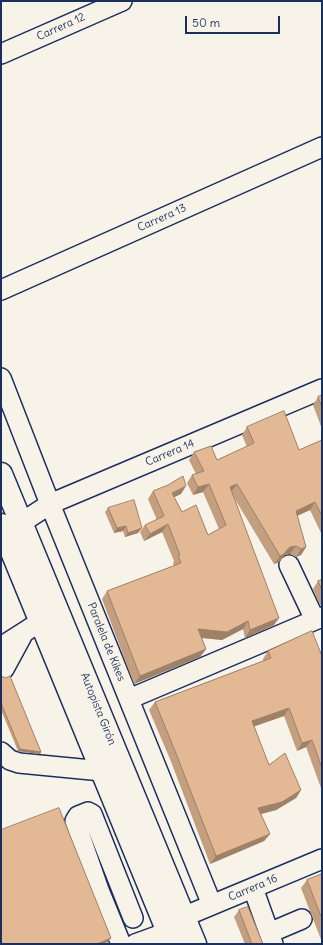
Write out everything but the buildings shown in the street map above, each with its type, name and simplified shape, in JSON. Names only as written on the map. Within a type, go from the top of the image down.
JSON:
[{"type":"highway","name":"Autopista Girón","points":[[1,474],[32,627],[102,771],[175,931],[195,944]]},
{"type":"highway","name":"Autopista Girón","points":[[11,524],[175,931]]},
{"type":"street","name":"Carrera 12","points":[[1,54],[122,1]]},
{"type":"street","name":"Carrera 13","points":[[1,290],[322,147]]},
{"type":"street","name":"Paralela de Kikes","points":[[1,378],[50,504],[212,905]]},
{"type":"street","name":"Carrera 14","points":[[11,524],[50,504],[322,389]]},
{"type":"street","points":[[129,699],[318,619],[289,565]]},
{"type":"street","points":[[1,647],[32,627]]},
{"type":"street","points":[[4,669],[32,627]]},
{"type":"street","points":[[1,752],[10,760],[19,764],[102,771]]},
{"type":"street","points":[[39,752],[74,769]]},
{"type":"street","points":[[121,944],[99,890],[75,821],[78,816],[88,812],[92,814],[133,918]]},
{"type":"street","name":"Carrera 16","points":[[135,944],[175,931],[212,905],[322,859]]},
{"type":"street","points":[[99,890],[119,882]]},
{"type":"street","points":[[253,888],[271,939],[302,919]]}]
